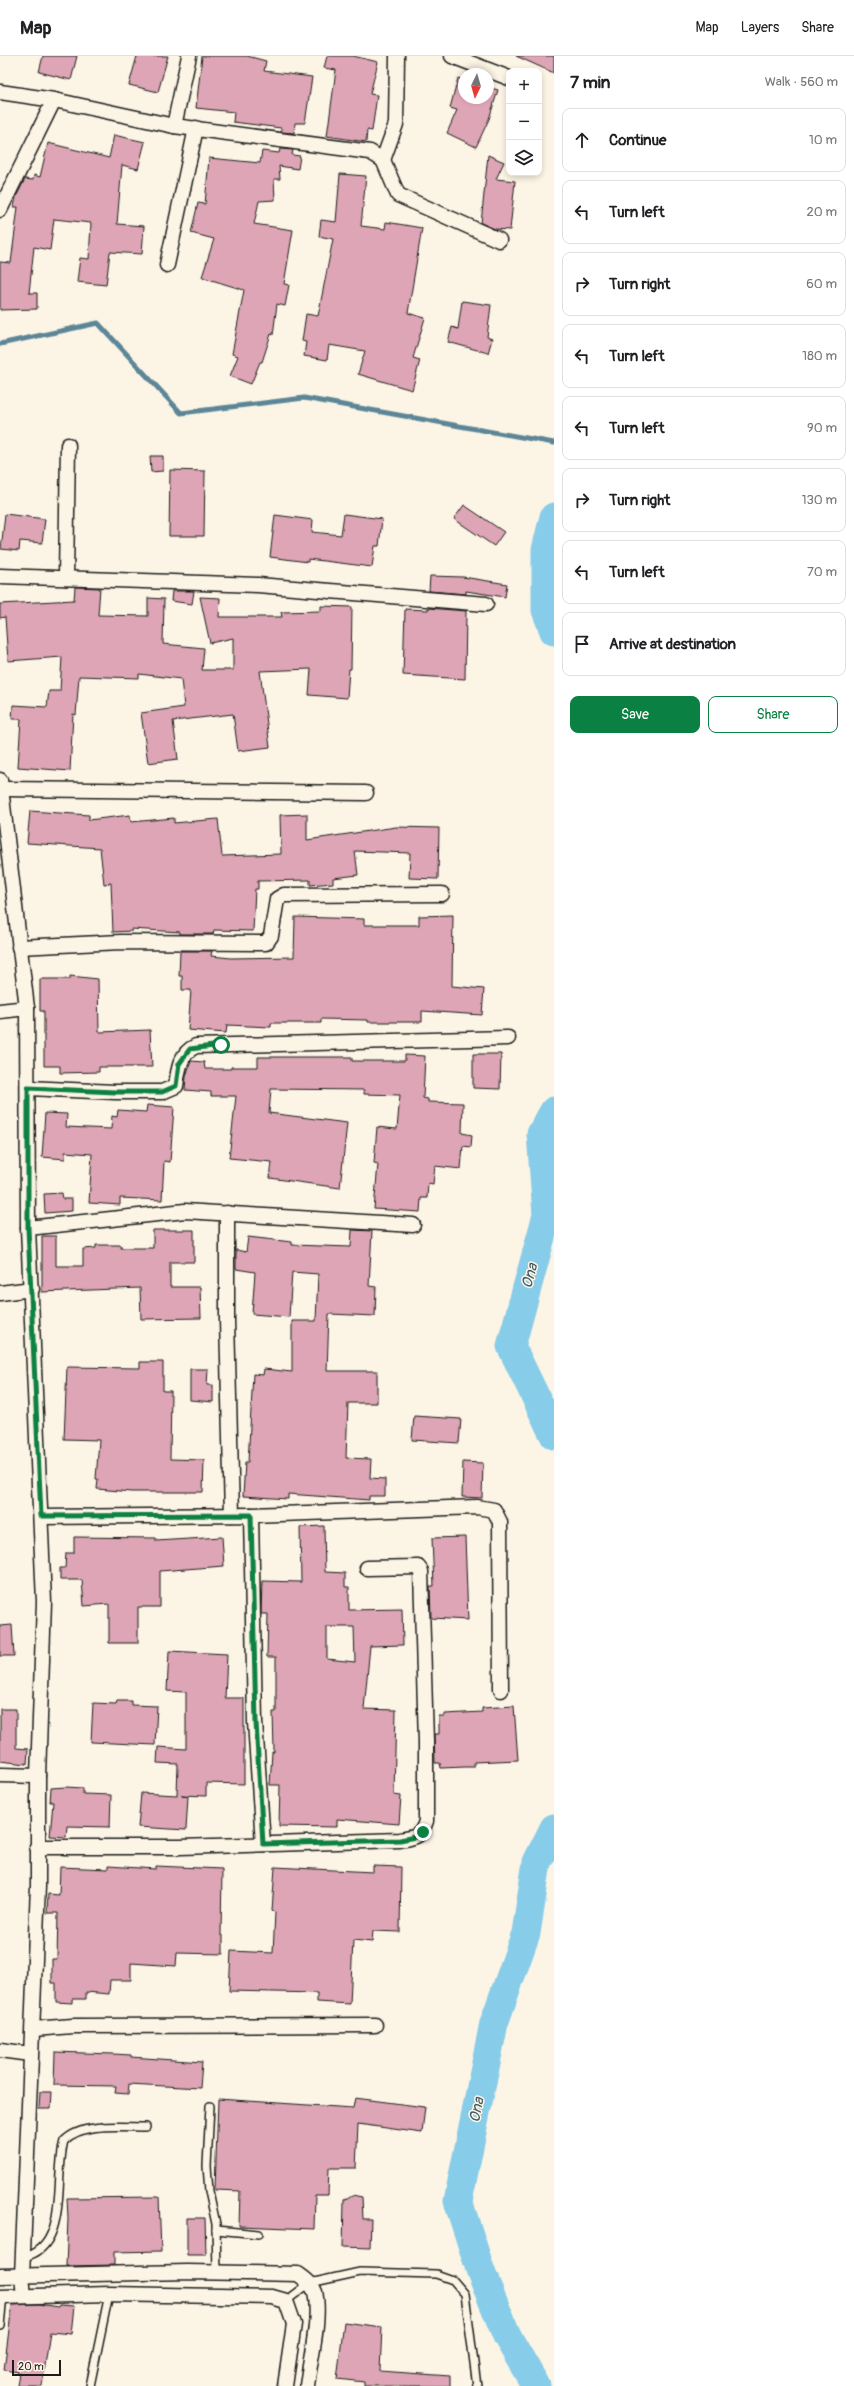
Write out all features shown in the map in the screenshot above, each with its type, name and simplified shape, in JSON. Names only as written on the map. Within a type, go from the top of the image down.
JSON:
[{"type":"street","points":[[174,126],[189,56]]},
{"type":"street","points":[[383,160],[396,124],[397,56]]},
{"type":"street","points":[[452,56],[506,77]]},
{"type":"street","points":[[0,92],[54,100],[174,126],[350,148],[370,152],[383,160],[398,195],[499,240]]},
{"type":"street","points":[[0,210],[54,100]]},
{"type":"street","points":[[166,265],[196,128]]},
{"type":"street","points":[[66,578],[68,445]]},
{"type":"street","points":[[0,576],[258,585],[486,604]]},
{"type":"street","points":[[24,2296],[22,2276],[38,1886],[36,1847],[44,1602],[32,1290],[28,1228],[27,1008],[3,816],[1,784],[366,793]]},
{"type":"street","points":[[19,947],[121,942],[266,943],[271,936],[277,899],[284,895],[442,894]]},
{"type":"street","points":[[0,1011],[27,1008]]},
{"type":"street","points":[[28,1088],[115,1092],[162,1092],[176,1086],[179,1064],[190,1049],[196,1046],[508,1038]]},
{"type":"street","points":[[28,1228],[185,1211],[413,1225]]},
{"type":"street","points":[[227,1214],[227,1320],[232,1514]]},
{"type":"street","points":[[0,1294],[32,1290]]},
{"type":"street","points":[[41,1516],[251,1515],[477,1507],[494,1510],[500,1522],[501,1690]]},
{"type":"street","points":[[251,1515],[256,1722],[263,1844]]},
{"type":"street","points":[[36,1847],[180,1847],[400,1840],[415,1837],[423,1832],[426,1821],[426,1742],[421,1571],[418,1567],[410,1566],[367,1568]]},
{"type":"street","points":[[0,1775],[38,1776]]},
{"type":"street","points":[[33,2029],[73,2026],[375,2025]]},
{"type":"street","points":[[0,2050],[30,2054]]},
{"type":"street","points":[[0,2276],[216,2273],[298,2274],[310,2283],[314,2292],[317,2311],[307,2386]]},
{"type":"street","points":[[1,2297],[109,2294],[272,2297],[286,2301],[294,2324],[285,2386]]},
{"type":"lane","points":[[210,2106],[209,2191],[213,2206],[216,2230],[216,2273]]},
{"type":"lane","points":[[23,2257],[33,2255],[40,2250],[48,2242],[54,2231],[64,2141],[70,2135],[102,2128],[146,2127]]},
{"type":"lane","points":[[216,2230],[259,2234]]},
{"type":"lane","points":[[286,2301],[310,2283],[360,2272],[436,2274],[453,2280],[465,2294],[477,2386]]},
{"type":"lane","points":[[90,2386],[109,2294]]},
{"type":"lane","points":[[0,2325],[1,2297]]},
{"type":"building","points":[[43,56],[77,56],[71,80],[39,72]]},
{"type":"building","points":[[137,56],[168,56],[158,92],[129,85]]},
{"type":"building","points":[[202,56],[247,56],[266,61],[264,71],[312,77],[305,123],[295,123],[294,133],[281,132],[281,128],[233,122],[234,112],[196,108]]},
{"type":"building","points":[[327,56],[353,56],[378,62],[370,94],[377,95],[372,131],[367,130],[366,142],[327,136],[336,70],[324,68]]},
{"type":"building","points":[[516,56],[554,56],[554,73]]},
{"type":"building","points":[[458,78],[458,104],[494,104],[489,119],[476,147],[447,133],[457,110],[450,108]]},
{"type":"building","points":[[494,89],[498,90],[494,103]]},
{"type":"building","points":[[114,135],[145,142],[138,169],[122,165],[117,224],[144,226],[142,254],[110,252],[106,285],[77,282],[80,258],[89,259],[91,223],[54,219],[50,250],[34,247],[29,293],[37,293],[37,309],[0,310],[0,262],[11,263],[18,207],[14,207],[16,197],[25,179],[33,180],[34,175],[40,177],[48,143],[109,158]]},
{"type":"building","points":[[280,149],[293,150],[292,155],[300,156],[298,169],[279,166],[280,179],[274,179],[275,200],[259,201],[254,224],[293,230],[284,284],[289,285],[285,306],[277,304],[273,335],[271,334],[262,362],[260,362],[251,384],[230,376],[238,356],[232,354],[244,290],[202,277],[214,239],[191,233],[198,203],[205,204],[209,158],[260,163],[262,151],[279,153]]},
{"type":"building","points":[[488,155],[504,162],[496,179],[515,181],[510,230],[495,229],[481,223]]},
{"type":"building","points":[[340,174],[366,176],[361,226],[385,229],[386,222],[422,228],[408,313],[425,318],[413,358],[420,360],[412,390],[358,374],[365,351],[329,345],[327,360],[304,356],[306,342],[302,341],[306,314],[318,316],[333,239],[319,236],[321,220],[336,222]]},
{"type":"building","points":[[462,301],[491,305],[487,337],[492,339],[488,353],[448,342],[452,327],[458,329]]},
{"type":"building","points":[[150,456],[163,456],[163,471],[151,472]]},
{"type":"building","points":[[170,470],[205,471],[204,536],[169,536]]},
{"type":"building","points":[[464,505],[504,532],[494,546],[454,519]]},
{"type":"building","points":[[5,514],[45,519],[42,543],[20,541],[19,551],[1,549]]},
{"type":"building","points":[[344,514],[382,519],[379,546],[375,546],[372,567],[308,559],[308,562],[270,557],[275,515],[313,520],[312,532],[341,535]]},
{"type":"building","points":[[430,576],[463,577],[507,584],[505,597],[466,591],[466,594],[429,591]]},
{"type":"building","points":[[75,587],[100,588],[98,615],[148,616],[148,598],[164,599],[163,644],[204,648],[202,670],[233,670],[233,638],[210,643],[200,597],[220,598],[219,617],[282,617],[281,612],[321,611],[321,606],[352,607],[351,669],[349,669],[347,698],[309,695],[311,669],[260,671],[270,747],[238,751],[233,714],[173,721],[178,759],[148,763],[141,713],[184,707],[181,679],[139,674],[139,678],[79,676],[76,715],[73,714],[70,771],[18,767],[21,719],[12,719],[13,705],[47,707],[49,691],[60,691],[62,657],[8,661],[5,617],[0,618],[0,604],[74,600]]},
{"type":"building","points":[[172,591],[194,591],[192,604],[171,601]]},
{"type":"building","points":[[428,608],[466,611],[465,679],[403,675],[405,609],[428,610]]},
{"type":"building","points":[[30,811],[89,815],[89,820],[130,815],[131,822],[174,818],[174,823],[218,819],[222,856],[281,854],[280,815],[307,814],[307,840],[396,827],[439,828],[438,879],[409,878],[410,853],[355,851],[358,875],[333,878],[333,883],[310,885],[310,880],[258,881],[258,889],[255,889],[253,931],[214,930],[213,934],[180,934],[180,932],[131,929],[132,931],[113,932],[111,883],[104,884],[100,848],[27,843]]},
{"type":"building","points":[[453,915],[452,986],[484,989],[482,1015],[422,1011],[422,1022],[368,1022],[368,1020],[321,1019],[321,1023],[271,1023],[271,1027],[227,1025],[226,1033],[188,1030],[191,990],[182,990],[182,976],[179,976],[180,951],[212,951],[211,956],[231,958],[294,957],[295,917],[364,919],[364,925],[419,925],[419,916]]},
{"type":"building","points":[[70,976],[98,979],[99,1032],[150,1030],[152,1067],[99,1067],[99,1072],[60,1073],[60,1066],[44,1066],[44,1011],[40,1011],[40,979],[70,979]]},
{"type":"building","points":[[473,1054],[501,1054],[500,1089],[473,1088]]},
{"type":"building","points":[[405,1055],[425,1056],[423,1098],[428,1099],[428,1102],[463,1103],[462,1133],[472,1135],[471,1147],[463,1146],[461,1169],[435,1166],[433,1184],[428,1183],[427,1198],[421,1198],[420,1212],[374,1209],[378,1164],[374,1163],[377,1127],[397,1129],[400,1095],[364,1094],[364,1090],[271,1089],[269,1113],[347,1123],[340,1188],[270,1178],[272,1162],[229,1158],[236,1096],[211,1096],[211,1092],[185,1090],[186,1076],[191,1061],[204,1062],[205,1069],[231,1069],[231,1067],[258,1067],[258,1057],[352,1057],[352,1061],[405,1061]]},
{"type":"building","points":[[147,1105],[174,1107],[170,1162],[164,1161],[162,1200],[120,1198],[120,1205],[89,1203],[92,1154],[65,1152],[65,1159],[42,1157],[45,1113],[67,1114],[66,1127],[111,1129],[112,1116],[117,1117],[118,1110],[146,1112]]},
{"type":"building","points":[[62,1193],[63,1199],[72,1199],[72,1211],[45,1213],[44,1194]]},
{"type":"building","points":[[153,1230],[194,1230],[194,1262],[170,1262],[170,1287],[200,1287],[201,1318],[141,1319],[140,1288],[42,1292],[42,1236],[56,1236],[56,1266],[83,1266],[83,1249],[96,1248],[96,1245],[121,1245],[121,1248],[153,1248]]},
{"type":"building","points":[[352,1230],[372,1231],[369,1286],[376,1287],[375,1316],[329,1314],[327,1371],[377,1371],[377,1403],[348,1403],[346,1458],[371,1459],[370,1478],[385,1479],[385,1496],[369,1496],[369,1500],[288,1494],[288,1499],[243,1496],[245,1462],[248,1462],[253,1374],[263,1375],[264,1369],[292,1372],[292,1321],[316,1321],[318,1274],[292,1272],[289,1317],[252,1314],[255,1272],[236,1269],[236,1250],[246,1252],[248,1237],[292,1242],[292,1245],[351,1247]]},
{"type":"building","points":[[140,1362],[163,1362],[163,1391],[171,1391],[170,1459],[204,1460],[203,1492],[131,1492],[97,1489],[98,1479],[96,1479],[99,1440],[64,1439],[67,1367],[140,1368]]},
{"type":"building","points":[[190,1369],[208,1369],[207,1385],[213,1385],[213,1402],[190,1400]]},
{"type":"building","points":[[414,1416],[461,1419],[459,1443],[412,1440]]},
{"type":"building","points":[[463,1462],[483,1463],[482,1498],[462,1497]]},
{"type":"building","points":[[324,1526],[325,1572],[345,1573],[345,1587],[349,1587],[349,1610],[402,1609],[403,1645],[370,1646],[364,1709],[396,1710],[394,1795],[401,1796],[399,1824],[337,1819],[337,1827],[279,1826],[280,1785],[270,1785],[272,1752],[274,1752],[273,1712],[276,1712],[276,1657],[267,1657],[268,1614],[261,1614],[262,1581],[301,1582],[300,1527]],"holes":[[[327,1627],[354,1627],[355,1662],[327,1659]]]},
{"type":"building","points":[[74,1537],[156,1538],[156,1541],[222,1537],[224,1566],[160,1571],[160,1607],[138,1607],[138,1643],[109,1643],[109,1604],[84,1606],[82,1580],[60,1580],[60,1568],[65,1568],[66,1553],[74,1553]]},
{"type":"building","points":[[465,1537],[468,1620],[431,1618],[430,1586],[434,1586],[432,1538]]},
{"type":"building","points":[[12,1625],[14,1656],[0,1656],[0,1626]]},
{"type":"building","points":[[169,1651],[227,1654],[225,1698],[244,1698],[244,1784],[206,1783],[206,1796],[181,1795],[188,1796],[186,1830],[138,1827],[141,1793],[177,1795],[178,1764],[157,1763],[158,1747],[186,1749],[186,1692],[167,1691]]},
{"type":"building","points":[[117,1701],[132,1701],[132,1705],[157,1706],[155,1745],[91,1742],[93,1703],[116,1704]]},
{"type":"building","points":[[514,1706],[518,1760],[474,1762],[474,1767],[441,1768],[440,1763],[435,1763],[434,1734],[439,1734],[439,1716],[445,1716],[445,1714],[482,1712],[482,1708]]},
{"type":"building","points":[[0,1709],[16,1709],[16,1748],[28,1749],[27,1764],[0,1761]]},
{"type":"building","points":[[51,1788],[83,1788],[83,1794],[111,1795],[110,1827],[67,1826],[66,1837],[50,1836],[53,1802],[50,1802]]},
{"type":"building","points":[[108,1866],[156,1869],[156,1866],[222,1869],[221,1935],[223,1935],[223,1954],[177,1953],[176,1966],[131,1963],[131,1980],[110,1980],[109,1994],[86,1992],[86,1999],[72,1999],[72,2003],[56,2002],[56,1983],[52,1983],[52,1959],[57,1959],[58,1913],[47,1913],[48,1894],[59,1895],[60,1867],[108,1869]]},
{"type":"building","points":[[373,1866],[401,1867],[400,1932],[373,1931],[372,1942],[353,1940],[350,2004],[317,2002],[317,1993],[229,1991],[231,1951],[273,1953],[275,1912],[272,1911],[275,1867],[373,1872]]},
{"type":"building","points":[[55,2052],[131,2055],[131,2057],[202,2062],[200,2088],[129,2084],[128,2094],[115,2093],[116,2086],[54,2085]]},
{"type":"building","points":[[40,2092],[52,2092],[51,2109],[39,2109]]},
{"type":"building","points":[[355,2098],[425,2107],[422,2133],[358,2124],[356,2168],[329,2168],[328,2195],[315,2195],[314,2229],[239,2226],[240,2191],[215,2190],[218,2099],[353,2108]]},
{"type":"building","points":[[352,2195],[362,2197],[363,2219],[371,2219],[370,2248],[343,2247],[344,2200]]},
{"type":"building","points":[[159,2197],[161,2251],[114,2252],[114,2265],[66,2266],[68,2219],[67,2198]]},
{"type":"building","points":[[187,2218],[205,2218],[206,2255],[187,2255]]},
{"type":"building","points":[[38,2304],[58,2307],[59,2305],[74,2306],[71,2334],[50,2332],[42,2386],[17,2386],[19,2372],[4,2370],[12,2305]]},
{"type":"building","points":[[344,2322],[382,2327],[380,2371],[450,2376],[450,2386],[364,2386],[364,2382],[337,2379]]},
{"type":"waterway","points":[[0,344],[98,323],[181,413],[304,398],[554,443]]},
{"type":"waterway","name":"Ona","points":[[554,517],[546,550],[546,610],[554,631]]},
{"type":"waterway","name":"Ona","points":[[554,1111],[541,1134],[547,1215],[511,1346],[554,1435]]},
{"type":"waterway","name":"Ona","points":[[536,2386],[507,2336],[481,2272],[458,2201],[494,2023],[526,1933],[537,1862],[554,1828]]},
{"type":"route","points":[[221,1045],[196,1046],[190,1049],[179,1064],[176,1086],[162,1092],[115,1092],[28,1088],[28,1228],[32,1290],[41,1516],[251,1515],[256,1722],[263,1844],[400,1840],[415,1837],[423,1832]]}]
